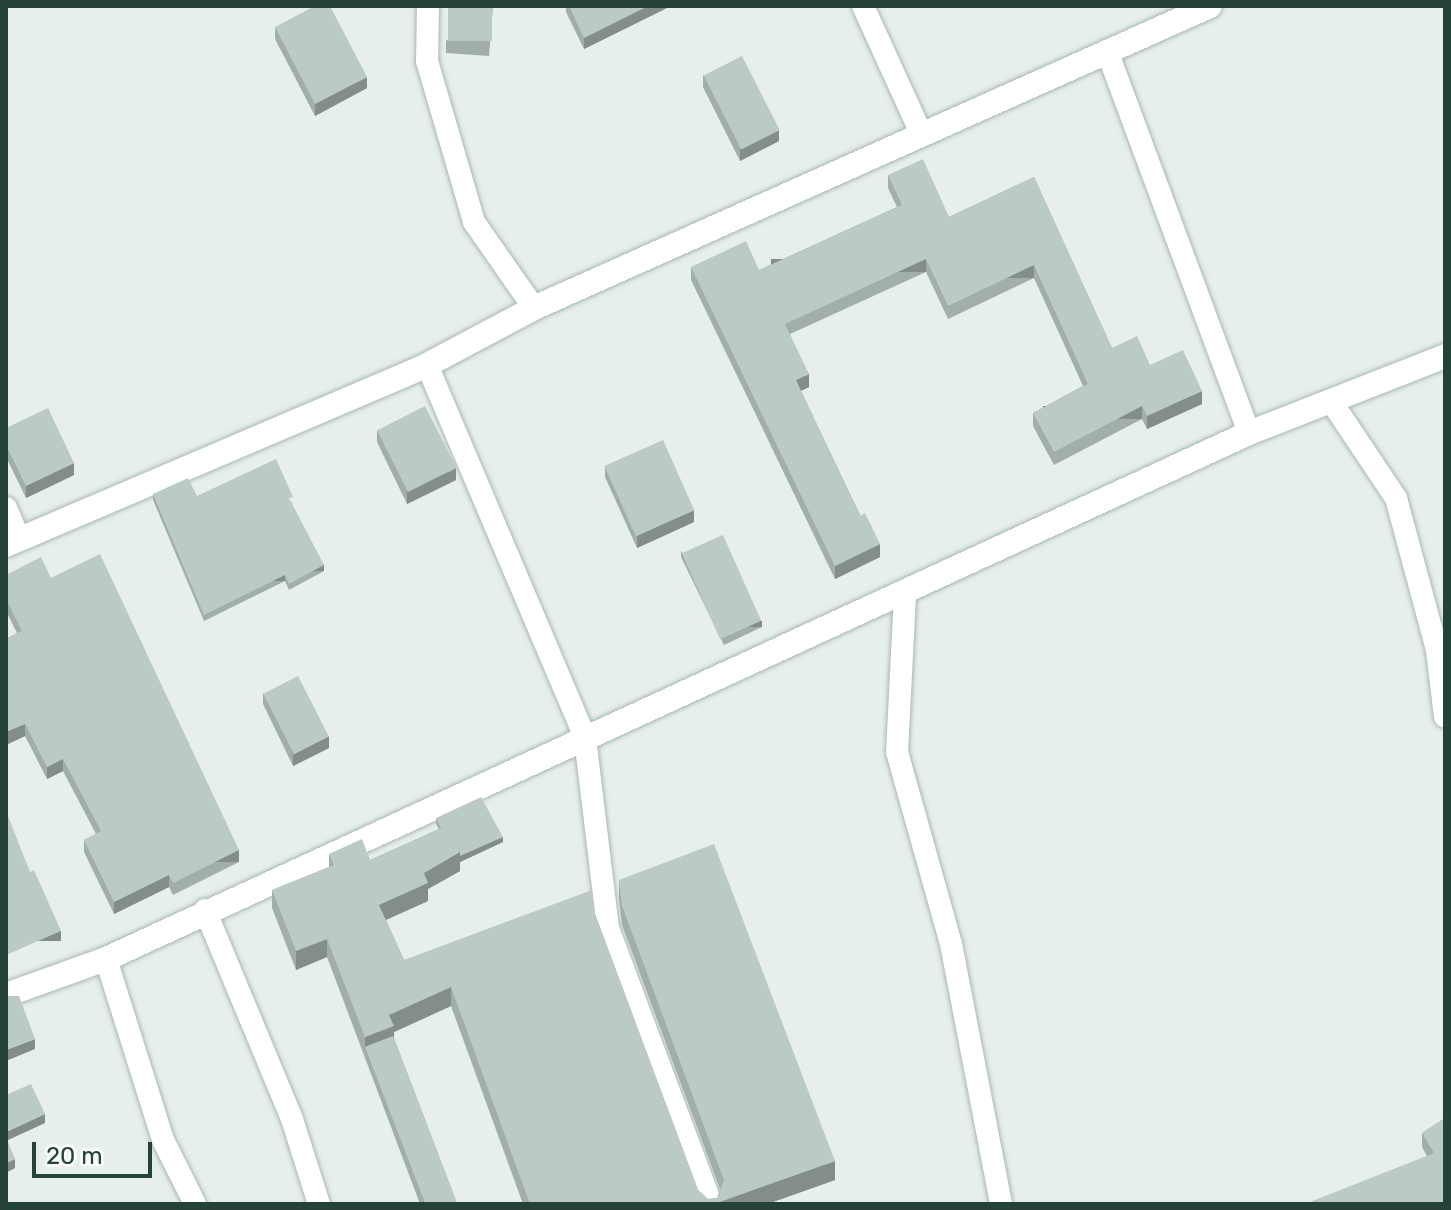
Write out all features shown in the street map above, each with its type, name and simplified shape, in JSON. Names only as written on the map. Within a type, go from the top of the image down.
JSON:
[{"type":"street","points":[[13,542],[427,365],[534,308],[1210,6]]},
{"type":"street","points":[[6,995],[106,959],[205,910],[905,595],[1249,433],[1333,404],[1445,356]]},
{"type":"lane","points":[[428,6],[427,61],[474,222],[534,308]]},
{"type":"lane","points":[[863,6],[921,133]]},
{"type":"lane","points":[[1107,51],[1249,433]]},
{"type":"lane","points":[[427,365],[585,738],[608,928],[711,1204]]},
{"type":"lane","points":[[1333,404],[1396,498],[1437,650],[1445,717]]},
{"type":"lane","points":[[6,508],[13,542]]},
{"type":"lane","points":[[905,595],[897,752],[951,944],[1001,1204]]},
{"type":"lane","points":[[205,910],[292,1119],[319,1204]]},
{"type":"lane","points":[[106,959],[163,1140],[195,1204]]},
{"type":"building","points":[[315,6],[330,6],[367,77],[315,104],[275,27]]},
{"type":"building","points":[[448,6],[492,6],[492,41],[448,41]]},
{"type":"building","points":[[569,6],[648,6],[584,38]]},
{"type":"building","points":[[742,56],[780,130],[741,149],[704,76]]},
{"type":"building","points":[[923,159],[949,217],[1034,177],[1112,348],[1137,336],[1150,365],[1183,350],[1202,391],[1147,416],[1142,406],[1054,452],[1033,413],[1088,384],[1034,265],[948,306],[926,259],[785,324],[809,374],[796,380],[860,516],[865,513],[880,544],[835,566],[691,267],[746,241],[759,270],[902,205],[888,175]]},
{"type":"building","points":[[425,406],[456,467],[408,492],[377,431]]},
{"type":"building","points":[[48,408],[74,463],[26,486],[6,445],[6,428]]},
{"type":"building","points":[[663,440],[694,510],[636,536],[605,466]]},
{"type":"building","points":[[276,459],[293,497],[289,498],[324,565],[289,584],[285,575],[204,615],[153,494],[188,478],[197,496]]},
{"type":"building","points":[[723,535],[761,621],[720,639],[682,553]]},
{"type":"building","points":[[100,554],[239,850],[173,883],[169,875],[114,902],[84,840],[101,831],[63,759],[47,767],[25,724],[6,732],[6,639],[22,631],[6,599],[6,575],[41,557],[51,578]]},
{"type":"building","points":[[298,676],[329,737],[294,754],[263,694]]},
{"type":"building","points":[[481,797],[503,837],[460,856],[446,826],[441,828],[436,818]]},
{"type":"building","points":[[6,811],[30,872],[34,870],[61,931],[6,955]]},
{"type":"building","points":[[446,826],[460,852],[424,873],[428,883],[379,905],[404,960],[592,890],[595,914],[698,1190],[708,1199],[717,1198],[724,1180],[622,906],[619,880],[714,844],[835,1161],[714,1204],[530,1204],[451,987],[389,1015],[394,1026],[365,1037],[327,939],[296,951],[272,890],[334,865],[329,854],[362,839],[370,860]]},
{"type":"building","points":[[6,996],[19,996],[35,1039],[6,1050]]},
{"type":"building","points":[[393,1036],[457,1204],[425,1204],[365,1047]]},
{"type":"building","points":[[31,1084],[45,1114],[6,1132],[6,1095]]},
{"type":"building","points":[[1445,1118],[1445,1204],[1305,1204],[1434,1153],[1422,1133]]},
{"type":"building","points":[[6,1137],[15,1159],[6,1163]]}]
